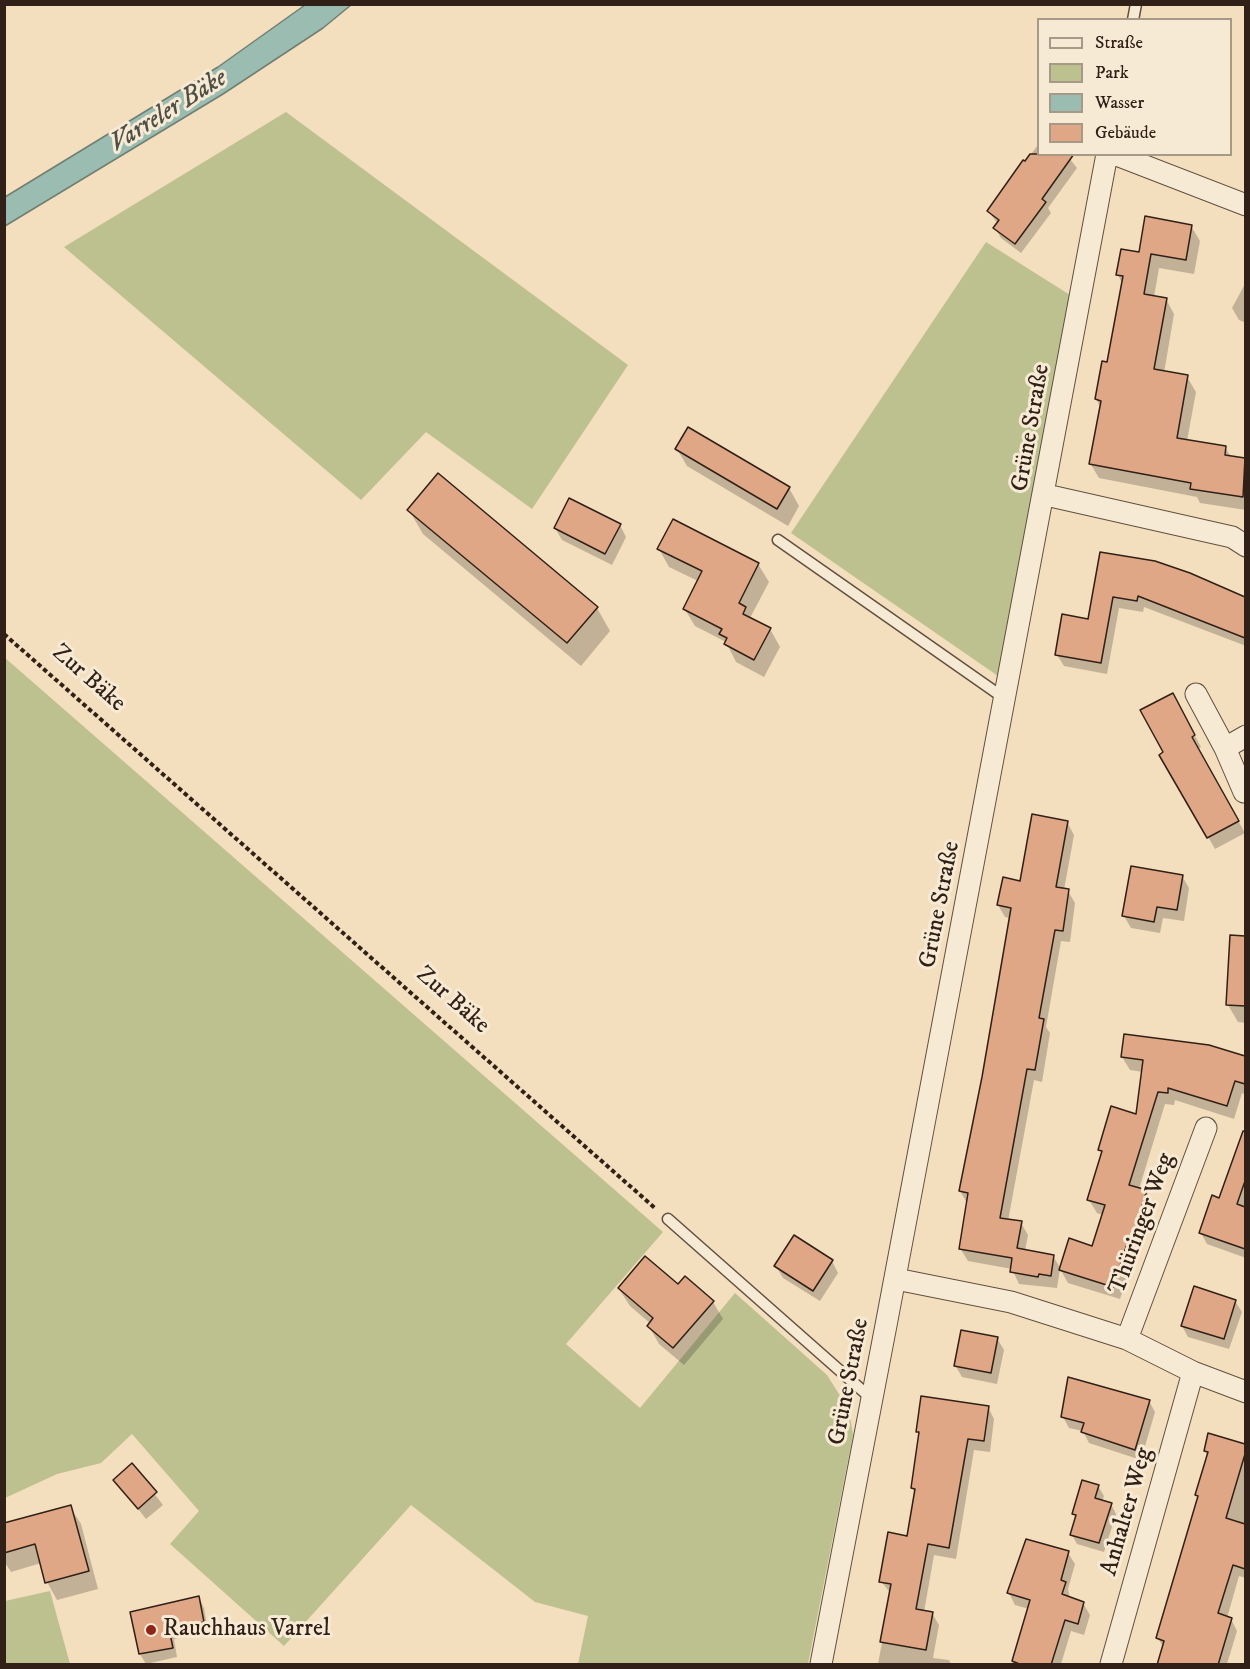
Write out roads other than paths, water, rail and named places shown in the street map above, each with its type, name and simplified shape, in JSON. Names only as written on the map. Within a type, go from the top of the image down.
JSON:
[{"type":"street","name":"Grüne Straße","points":[[821,1665],[896,1279],[1004,698],[1046,495],[1107,156]]},
{"type":"street","points":[[1119,156],[1245,205]]},
{"type":"street","points":[[1046,495],[1232,537],[1245,546]]},
{"type":"street","points":[[1196,694],[1245,792]]},
{"type":"street","points":[[1225,748],[1245,736]]},
{"type":"street","name":"Thüringer Weg","points":[[1127,1339],[1206,1128]]},
{"type":"street","points":[[896,1279],[1011,1302],[1127,1339],[1193,1372],[1245,1392]]},
{"type":"street","name":"Anhalter Weg","points":[[1111,1665],[1193,1372]]},
{"type":"lane","points":[[778,540],[1004,698]]},
{"type":"lane","points":[[668,1219],[872,1399]]},
{"type":"water","name":"Varreler Bäke","points":[[305,5],[351,5],[323,28],[223,94],[5,226],[5,197],[218,67]]},
{"type":"place","name":"Rauchhaus Varrel","points":[[151,1630]]}]
